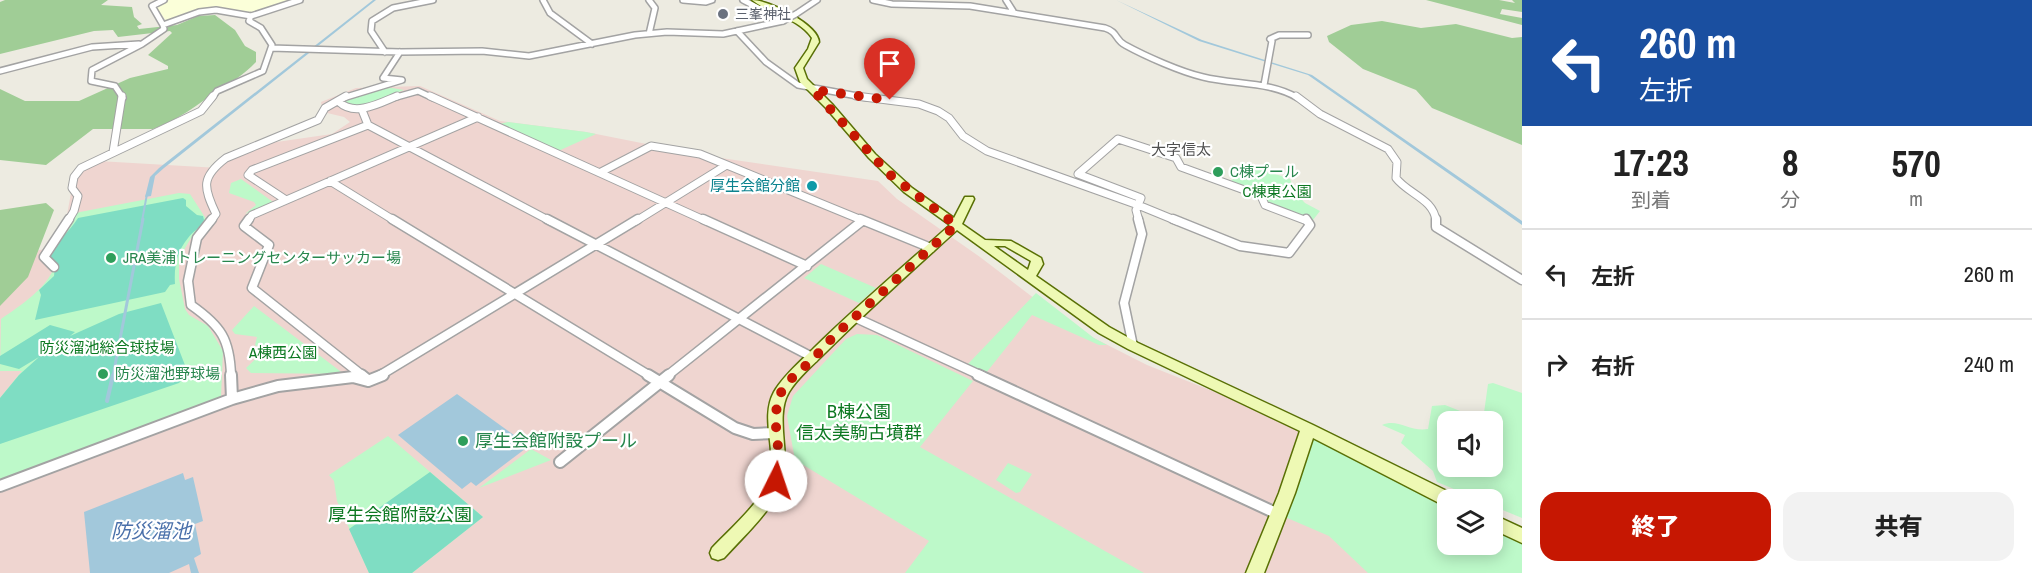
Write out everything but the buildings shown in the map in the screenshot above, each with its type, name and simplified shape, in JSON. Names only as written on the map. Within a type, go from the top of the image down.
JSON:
[{"type":"street","points":[[113,152],[123,97],[115,86],[91,81],[92,70],[142,44],[164,29],[152,6],[164,0]]},
{"type":"street","points":[[163,25],[199,12],[216,10],[251,16],[300,0]]},
{"type":"street","points":[[385,52],[371,31],[372,21],[378,15],[396,7],[433,0]]},
{"type":"street","points":[[543,0],[550,13],[592,44]]},
{"type":"street","points":[[649,34],[655,8],[650,0]]},
{"type":"street","points":[[683,0],[706,2],[712,0]]},
{"type":"street","points":[[743,0],[783,21]]},
{"type":"street","points":[[755,0],[800,23],[813,33],[816,38],[815,44],[802,62],[799,73],[889,174],[956,225],[1104,330],[1437,494]]},
{"type":"street","points":[[271,48],[385,52],[482,51],[529,56],[649,34],[712,35],[737,31],[783,21],[817,0]]},
{"type":"street","points":[[873,0],[890,4],[936,3],[1013,11],[1105,28],[1114,31],[1122,44],[1203,77],[1264,85],[1296,96],[1320,114],[1388,148],[1396,157],[1399,169],[1396,178],[1400,184],[1430,202],[1437,214],[1436,227],[1522,280]]},
{"type":"street","points":[[1006,0],[1013,11]]},
{"type":"street","points":[[54,267],[44,257],[74,211],[78,196],[72,188],[74,177],[81,168],[188,118],[201,111],[217,91],[263,71],[272,45],[262,31],[249,21],[251,16]]},
{"type":"street","points":[[737,31],[766,62],[798,85],[813,90],[929,107],[943,113],[963,136],[987,151],[1138,205],[1240,246],[1289,253],[1310,225],[1305,218],[1265,206],[1261,196],[1181,167],[1176,158],[1118,139],[1078,174]]},
{"type":"street","points":[[1264,85],[1272,41],[1270,39],[1279,35],[1308,35]]},
{"type":"street","points":[[0,71],[92,47],[142,44]]},
{"type":"street","points":[[232,399],[228,344],[223,331],[213,319],[191,305],[188,281],[197,238],[216,214],[205,190],[206,177],[226,158],[318,120],[325,108],[350,94],[402,80],[383,78],[400,52]]},
{"type":"street","points":[[339,102],[348,109],[362,110],[408,91],[418,91],[807,266]]},
{"type":"street","points":[[362,110],[368,125],[408,147],[814,358]]},
{"type":"street","points":[[368,381],[252,288],[269,245],[244,226],[252,215],[478,117]]},
{"type":"street","points":[[285,200],[248,175],[252,170],[368,125]]},
{"type":"street","points":[[601,172],[651,146],[700,154],[931,248]]},
{"type":"street","points":[[0,486],[232,399],[278,386],[353,377],[368,381],[387,373],[725,166]]},
{"type":"street","points":[[1056,175],[1064,172],[1078,174],[1142,198],[1136,210],[1142,234],[1124,303],[1133,346]]},
{"type":"street","points":[[330,181],[735,428],[753,434],[775,433]]},
{"type":"street","points":[[718,553],[764,503],[776,481],[779,458],[775,416],[780,394],[790,380],[854,317],[956,225],[969,199]]},
{"type":"street","points":[[560,462],[862,221]]},
{"type":"street","points":[[981,243],[1007,243],[1037,260],[1029,277]]},
{"type":"street","points":[[854,317],[1278,514]]},
{"type":"street","points":[[1255,573],[1308,429]]},
{"type":"street","points":[[1503,526],[1522,536]]},
{"type":"shaded area","points":[[167,0],[291,0],[249,14],[208,9],[167,22],[157,8]]},
{"type":"shaded area","points":[[420,86],[500,121],[586,132],[707,156],[878,181],[897,199],[980,257],[1072,327],[1147,365],[1308,429],[1437,494],[1437,555],[1503,555],[1522,573],[0,573],[0,256],[47,249],[64,231],[74,177],[98,161],[219,168],[242,147],[332,134],[350,122],[344,117],[323,112],[321,102],[356,88]]},
{"type":"green space","points":[[5,0],[108,0],[101,5],[132,7],[134,17],[142,24],[137,26],[139,29],[177,25],[198,16],[215,15],[235,30],[245,46],[256,52],[256,62],[238,78],[187,112],[153,129],[93,129],[46,165],[0,160],[0,89],[25,101],[79,101],[130,78],[168,69],[168,66],[148,55],[172,33],[170,31],[118,37],[113,30],[94,31],[0,54],[0,2]]},
{"type":"green space","points":[[1426,0],[1499,0],[1515,3],[1512,0],[1522,0],[1522,12],[1502,9],[1500,14],[1522,18],[1522,25]]},
{"type":"green space","points":[[1382,21],[1421,28],[1456,24],[1512,38],[1522,37],[1522,145],[1432,108],[1416,90],[1363,69],[1329,42],[1327,36],[1351,25]]},
{"type":"green space","points":[[376,89],[404,90],[356,108],[342,105],[344,99]]},
{"type":"green space","points":[[508,122],[596,134],[556,152],[495,125]]},
{"type":"green space","name":"C棟東公園","points":[[1248,165],[1290,179],[1295,192],[1305,203],[1320,211],[1313,220],[1265,205],[1261,196],[1228,184]]},
{"type":"green space","points":[[241,179],[273,202],[245,214],[256,205],[254,202],[229,193],[231,183]]},
{"type":"green space","name":"防災溜池総合球技場","points":[[179,193],[190,194],[208,222],[191,238],[179,258],[179,279],[185,309],[189,315],[208,326],[223,351],[221,396],[215,402],[0,481],[0,398],[22,371],[0,371],[1,319],[32,296],[46,282],[55,266],[45,256],[72,215]]},
{"type":"green space","name":"JRA美浦トレーニングセンターサッカー場","points":[[183,198],[186,200],[186,206],[197,215],[203,216],[204,220],[188,238],[178,255],[175,284],[170,285],[165,292],[35,320],[41,295],[39,290],[54,276],[55,266],[45,256],[78,218]]},
{"type":"green space","points":[[46,203],[54,210],[28,277],[0,306],[0,210]]},
{"type":"green space","points":[[821,264],[876,288],[859,303],[804,278]]},
{"type":"green space","points":[[1036,293],[1094,338],[1107,345],[1099,345],[1032,315],[986,373],[967,365]]},
{"type":"green space","name":"防災溜池野球場","points":[[161,303],[188,373],[179,383],[0,444],[0,398],[19,375],[39,357],[19,369],[0,364],[0,356],[50,325],[75,332],[70,336],[119,314]]},
{"type":"green space","name":"A棟西公園","points":[[254,306],[344,374],[251,373],[246,368],[264,351],[255,345],[257,337],[235,334],[232,330]]},
{"type":"green space","name":"B棟公園 信太美駒古墳群","points":[[857,334],[877,335],[973,381],[920,447],[1144,573],[905,573],[929,541],[795,460],[787,416],[793,396],[846,339]]},
{"type":"green space","points":[[1493,383],[1522,393],[1522,518],[1503,510],[1503,489],[1454,489],[1437,482],[1433,471],[1401,443],[1405,435],[1382,425],[1393,423],[1415,429],[1428,429],[1432,406],[1445,405],[1460,411],[1437,411],[1437,477],[1503,477],[1503,411],[1484,411],[1488,384]]},
{"type":"green space","points":[[1308,429],[1437,494],[1437,555],[1503,555],[1503,526],[1522,536],[1522,573],[1368,573],[1329,536],[1278,514]]},
{"type":"green space","name":"厚生会館附設公園","points":[[388,436],[483,517],[412,573],[369,573],[337,501],[334,481],[329,475]]},
{"type":"green space","points":[[531,449],[551,460],[479,488]]},
{"type":"green space","points":[[1008,463],[1032,474],[1020,492],[1016,493],[996,480]]},
{"type":"green space","name":"厚生会館附設公園","points":[[430,472],[483,517],[412,573],[369,573],[349,529]]},
{"type":"water","points":[[373,0],[376,0],[164,168],[155,176],[151,196],[145,197],[150,177],[159,168]]},
{"type":"water","points":[[1116,0],[1202,40],[1312,75],[1522,221],[1522,225],[1308,75],[1199,41]]},
{"type":"water","name":"厚生会館附設プール","points":[[457,394],[529,446],[476,486],[471,482],[462,489],[398,435]]},
{"type":"water","name":"防災溜池","points":[[183,473],[185,480],[193,477],[203,521],[195,524],[201,554],[194,558],[199,573],[191,573],[189,564],[169,573],[90,573],[84,512]]},
{"type":"waterway","points":[[142,221],[147,194]]},
{"type":"waterway","points":[[113,376],[143,219]]},
{"type":"waterway","points":[[107,401],[113,375]]},
{"type":"place","name":"三峯神社","points":[[723,14]]},
{"type":"place","name":"C棟プール","points":[[1218,172]]},
{"type":"place","name":"厚生会館分館","points":[[812,186]]},
{"type":"place","name":"JRA美浦トレーニングセンターサッカー場","points":[[111,258]]},
{"type":"place","name":"防災溜池野球場","points":[[103,374]]},
{"type":"place","name":"厚生会館附設プール","points":[[463,441]]},
{"type":"district","name":"大字信太","points":[[1181,150]]},
{"type":"route","points":[[776,481],[779,458],[775,416],[780,394],[790,380],[834,336],[956,225],[889,174],[813,90],[890,100]]}]
